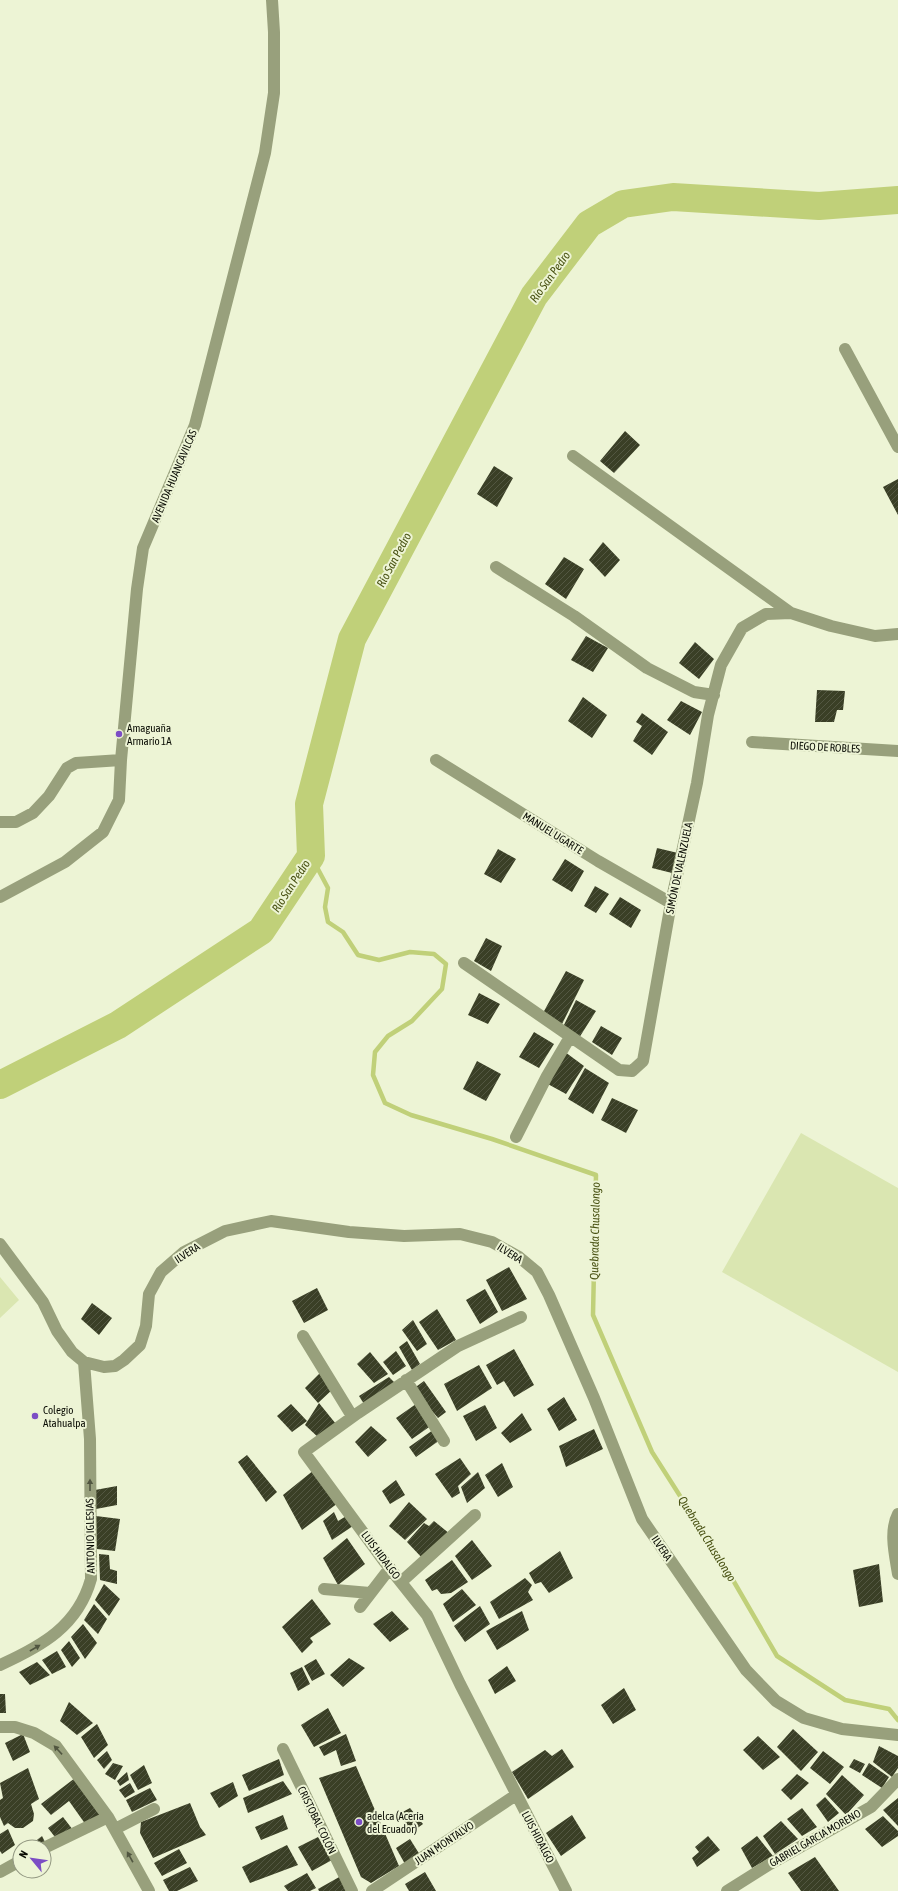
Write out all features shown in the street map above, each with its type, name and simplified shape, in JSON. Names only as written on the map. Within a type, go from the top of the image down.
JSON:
[{"type":"street","name":"AVENIDA HUANCAVILCAS","points":[[0,897],[65,862],[103,832],[119,800],[121,760],[137,589],[143,548],[195,426],[265,153],[274,93],[274,32],[272,0]]},
{"type":"street","points":[[845,349],[898,447]]},
{"type":"street","points":[[573,456],[791,613]]},
{"type":"street","points":[[496,567],[574,616],[654,672],[694,692],[714,695]]},
{"type":"street","name":"SIMÓN DE VALENZUELA","points":[[464,963],[619,1070],[632,1071],[643,1061],[671,903],[697,783],[708,715],[721,665],[742,628],[766,614],[791,613],[831,626],[875,636],[898,634]]},
{"type":"street","name":"DIEGO DE ROBLES","points":[[752,742],[898,751]]},
{"type":"street","points":[[0,822],[16,822],[34,813],[49,796],[67,768],[76,763],[121,760]]},
{"type":"street","name":"MANUEL UGARTE","points":[[436,760],[598,861],[671,903]]},
{"type":"street","points":[[516,1137],[547,1076],[570,1037]]},
{"type":"street","name":"ILVERA","points":[[0,1244],[43,1302],[57,1331],[72,1352],[84,1362],[104,1367],[115,1366],[140,1345],[146,1326],[149,1294],[161,1272],[184,1252],[225,1231],[271,1220],[349,1232],[404,1236],[460,1234],[492,1242],[519,1257],[537,1272],[550,1295],[594,1398],[642,1519],[746,1670],[776,1701],[804,1718],[842,1729],[898,1735]]},
{"type":"street","name":"LUIS HIDALGO","points":[[521,1317],[458,1346],[352,1416],[304,1452],[427,1616],[516,1795],[566,1891]]},
{"type":"street","points":[[303,1336],[352,1416]]},
{"type":"street","name":"ANTONIO IGLESIAS","points":[[0,1665],[36,1648],[59,1632],[76,1612],[87,1594],[91,1579],[90,1439],[84,1362]]},
{"type":"street","points":[[406,1380],[444,1441]]},
{"type":"street","points":[[898,1514],[894,1521],[894,1546],[898,1574]]},
{"type":"street","points":[[401,1582],[475,1515]]},
{"type":"street","points":[[360,1607],[390,1568]]},
{"type":"street","points":[[324,1589],[370,1593]]},
{"type":"street","points":[[0,1727],[15,1727],[34,1733],[56,1746],[108,1817],[150,1891]]},
{"type":"street","name":"CRISTOBAL COLÓN","points":[[283,1749],[352,1891]]},
{"type":"street","name":"GABRIEL GARCIA MORENO","points":[[727,1891],[770,1864],[871,1807],[898,1779]]},
{"type":"street","name":"JUAN MONTALVO","points":[[372,1891],[516,1795]]},
{"type":"street","points":[[114,1829],[154,1809]]},
{"type":"street","points":[[52,1844],[108,1817]]},
{"type":"street","points":[[0,1872],[12,1865]]},
{"type":"green space","points":[[801,1133],[898,1188],[898,1372],[722,1272]]},
{"type":"green space","points":[[0,1277],[19,1300],[0,1318]]},
{"type":"building","points":[[625,431],[640,445],[614,473],[600,461]]},
{"type":"building","points":[[494,466],[513,478],[497,507],[477,494]]},
{"type":"building","points":[[898,479],[898,515],[883,487]]},
{"type":"building","points":[[603,542],[620,560],[605,577],[589,560]]},
{"type":"building","points":[[564,557],[584,569],[566,599],[545,584]]},
{"type":"building","points":[[586,636],[608,648],[593,672],[571,660]]},
{"type":"building","points":[[695,642],[714,659],[699,679],[679,663]]},
{"type":"building","points":[[817,690],[845,691],[843,710],[837,710],[834,722],[815,722]]},
{"type":"building","points":[[583,697],[607,715],[592,738],[568,721]]},
{"type":"building","points":[[681,701],[702,712],[690,735],[667,720]]},
{"type":"building","points":[[642,713],[668,732],[652,755],[633,741],[642,726],[636,722]]},
{"type":"building","points":[[657,848],[678,853],[672,873],[652,868]]},
{"type":"building","points":[[498,849],[516,859],[501,883],[484,874]]},
{"type":"building","points":[[565,859],[584,871],[572,892],[552,880]]},
{"type":"building","points":[[595,886],[609,894],[596,913],[584,906]]},
{"type":"building","points":[[620,897],[641,910],[631,928],[609,914]]},
{"type":"building","points":[[486,938],[502,946],[491,971],[474,961]]},
{"type":"building","points":[[566,971],[584,980],[561,1026],[543,1013]]},
{"type":"building","points":[[479,993],[500,1004],[488,1024],[468,1015]]},
{"type":"building","points":[[576,1000],[596,1011],[579,1038],[563,1027]]},
{"type":"building","points":[[601,1026],[622,1038],[612,1055],[592,1042]]},
{"type":"building","points":[[534,1032],[554,1044],[539,1068],[519,1057]]},
{"type":"building","points":[[565,1052],[584,1066],[566,1094],[546,1083]]},
{"type":"building","points":[[477,1061],[501,1074],[486,1101],[463,1089]]},
{"type":"building","points":[[585,1068],[609,1083],[593,1114],[568,1099]]},
{"type":"building","points":[[612,1098],[638,1110],[626,1133],[601,1120]]},
{"type":"building","points":[[509,1267],[527,1299],[502,1311],[486,1280]]},
{"type":"building","points":[[317,1288],[328,1310],[304,1323],[292,1301]]},
{"type":"building","points":[[485,1289],[498,1312],[480,1324],[466,1300]]},
{"type":"building","points":[[92,1303],[112,1318],[99,1335],[81,1319]]},
{"type":"building","points":[[437,1309],[456,1340],[438,1350],[419,1322]]},
{"type":"building","points":[[413,1320],[427,1344],[417,1351],[402,1330]]},
{"type":"building","points":[[407,1341],[420,1364],[412,1370],[399,1347]]},
{"type":"building","points":[[514,1349],[534,1385],[514,1397],[504,1381],[497,1385],[486,1365]]},
{"type":"building","points":[[396,1351],[406,1366],[393,1375],[383,1362]]},
{"type":"building","points":[[370,1352],[388,1374],[374,1383],[357,1364]]},
{"type":"building","points":[[479,1365],[492,1388],[457,1411],[444,1384]]},
{"type":"building","points":[[321,1372],[333,1389],[318,1403],[305,1388]]},
{"type":"building","points":[[389,1377],[395,1383],[364,1404],[359,1396]]},
{"type":"building","points":[[424,1381],[446,1412],[438,1418],[413,1389]]},
{"type":"building","points":[[564,1397],[577,1420],[559,1431],[547,1409]]},
{"type":"building","points":[[319,1403],[336,1424],[320,1439],[305,1425]]},
{"type":"building","points":[[291,1404],[307,1421],[292,1432],[277,1416]]},
{"type":"building","points":[[416,1404],[432,1425],[412,1439],[396,1418]]},
{"type":"building","points":[[485,1405],[497,1428],[476,1441],[463,1416]]},
{"type":"building","points":[[522,1413],[532,1430],[510,1443],[501,1433]]},
{"type":"building","points":[[371,1426],[387,1440],[368,1457],[355,1442]]},
{"type":"building","points":[[594,1429],[603,1449],[566,1467],[559,1446]]},
{"type":"building","points":[[433,1430],[440,1440],[416,1457],[409,1447]]},
{"type":"building","points":[[247,1455],[277,1492],[266,1502],[238,1462]]},
{"type":"building","points":[[460,1458],[471,1474],[458,1486],[460,1493],[452,1498],[435,1474]]},
{"type":"building","points":[[502,1463],[513,1487],[498,1497],[485,1475]]},
{"type":"building","points":[[314,1470],[338,1503],[302,1530],[283,1495]]},
{"type":"building","points":[[478,1472],[485,1488],[467,1503],[461,1487]]},
{"type":"building","points":[[396,1480],[405,1495],[390,1504],[382,1491]]},
{"type":"building","points":[[117,1486],[117,1505],[96,1509],[95,1490]]},
{"type":"building","points":[[409,1502],[427,1519],[405,1540],[389,1526]]},
{"type":"building","points":[[334,1512],[338,1521],[348,1515],[353,1526],[332,1540],[323,1521]]},
{"type":"building","points":[[96,1516],[120,1519],[115,1551],[97,1549]]},
{"type":"building","points":[[434,1521],[450,1534],[424,1560],[407,1542],[424,1523],[429,1526]]},
{"type":"building","points":[[347,1538],[365,1564],[338,1585],[323,1558]]},
{"type":"building","points":[[472,1540],[492,1566],[472,1580],[455,1556]]},
{"type":"building","points":[[560,1551],[573,1578],[549,1593],[541,1582],[535,1584],[529,1573]]},
{"type":"building","points":[[99,1554],[109,1555],[110,1569],[117,1571],[117,1584],[100,1580]]},
{"type":"building","points":[[452,1560],[468,1582],[451,1593],[441,1594],[437,1589],[432,1591],[425,1580]]},
{"type":"building","points":[[879,1564],[883,1602],[859,1607],[853,1570]]},
{"type":"building","points":[[525,1578],[532,1585],[528,1592],[533,1600],[499,1619],[490,1602]]},
{"type":"building","points":[[104,1584],[120,1599],[109,1616],[95,1600]]},
{"type":"building","points":[[462,1589],[476,1605],[453,1622],[443,1604]]},
{"type":"building","points":[[312,1599],[331,1624],[310,1638],[313,1642],[302,1653],[282,1627]]},
{"type":"building","points":[[94,1604],[107,1619],[98,1634],[84,1620]]},
{"type":"building","points":[[480,1606],[490,1624],[465,1642],[454,1626]]},
{"type":"building","points":[[392,1611],[409,1629],[390,1642],[373,1624]]},
{"type":"building","points":[[522,1611],[529,1630],[497,1650],[486,1631]]},
{"type":"building","points":[[83,1624],[97,1643],[85,1659],[71,1637]]},
{"type":"building","points":[[69,1641],[80,1658],[72,1667],[61,1650]]},
{"type":"building","points":[[57,1651],[66,1667],[52,1674],[42,1660]]},
{"type":"building","points":[[349,1658],[365,1668],[343,1687],[330,1675]]},
{"type":"building","points":[[316,1659],[325,1674],[312,1681],[304,1666]]},
{"type":"building","points":[[37,1662],[50,1675],[30,1685],[19,1672]]},
{"type":"building","points":[[507,1666],[516,1681],[495,1694],[488,1680]]},
{"type":"building","points":[[302,1667],[310,1684],[298,1691],[290,1673]]},
{"type":"building","points":[[624,1688],[636,1710],[613,1724],[601,1705]]},
{"type":"building","points":[[0,1694],[5,1694],[6,1713],[0,1713]]},
{"type":"building","points":[[69,1702],[93,1723],[77,1735],[60,1721]]},
{"type":"building","points":[[328,1708],[341,1733],[314,1747],[301,1725]]},
{"type":"building","points":[[97,1724],[108,1745],[94,1758],[81,1737]]},
{"type":"building","points":[[793,1729],[818,1752],[801,1771],[777,1747]]},
{"type":"building","points":[[23,1734],[30,1752],[13,1761],[5,1743]]},
{"type":"building","points":[[346,1734],[356,1761],[341,1766],[336,1750],[324,1756],[319,1747]]},
{"type":"building","points":[[758,1736],[780,1757],[763,1770],[743,1750]]},
{"type":"building","points":[[879,1746],[898,1756],[898,1768],[892,1777],[873,1762]]},
{"type":"building","points":[[562,1749],[574,1767],[528,1799],[512,1772],[545,1750],[552,1756]]},
{"type":"building","points":[[107,1751],[112,1760],[104,1769],[97,1760]]},
{"type":"building","points":[[823,1751],[844,1767],[830,1784],[810,1768]]},
{"type":"building","points":[[279,1759],[284,1775],[249,1791],[242,1775]]},
{"type":"building","points":[[854,1759],[865,1764],[860,1773],[849,1767]]},
{"type":"building","points":[[113,1763],[123,1766],[115,1780],[105,1774]]},
{"type":"building","points":[[869,1763],[889,1777],[882,1788],[862,1775]]},
{"type":"building","points":[[144,1765],[152,1783],[138,1790],[130,1775]]},
{"type":"building","name":"adelca (Acería del Ecuador)","points":[[356,1766],[399,1866],[371,1883],[361,1877],[319,1778]]},
{"type":"building","points":[[28,1768],[39,1799],[31,1804],[34,1814],[33,1821],[23,1828],[15,1828],[8,1823],[4,1826],[0,1817],[0,1800],[3,1798],[0,1783]]},
{"type":"building","points":[[127,1772],[129,1780],[120,1786],[117,1781]]},
{"type":"building","points":[[797,1774],[809,1783],[791,1800],[781,1790]]},
{"type":"building","points":[[842,1775],[864,1795],[846,1815],[826,1794]]},
{"type":"building","points":[[75,1778],[102,1813],[86,1825],[69,1801],[51,1815],[41,1804]]},
{"type":"building","points":[[283,1781],[292,1794],[248,1813],[243,1798]]},
{"type":"building","points":[[233,1782],[238,1796],[219,1808],[210,1793]]},
{"type":"building","points":[[130,1783],[135,1792],[125,1798],[119,1790]]},
{"type":"building","points":[[150,1788],[157,1800],[132,1812],[126,1800]]},
{"type":"building","points":[[825,1797],[839,1813],[828,1822],[816,1805]]},
{"type":"building","points":[[898,1798],[898,1826],[883,1810]]},
{"type":"building","points":[[190,1803],[200,1827],[206,1835],[153,1858],[140,1833],[141,1822]]},
{"type":"building","points":[[410,1808],[423,1824],[412,1832],[399,1814]]},
{"type":"building","points":[[802,1808],[817,1827],[802,1836],[787,1819]]},
{"type":"building","points":[[283,1815],[288,1829],[261,1840],[255,1827]]},
{"type":"building","points":[[572,1815],[586,1838],[561,1856],[546,1833]]},
{"type":"building","points":[[883,1816],[898,1831],[898,1836],[882,1847],[865,1829]]},
{"type":"building","points":[[63,1817],[73,1830],[58,1841],[48,1828]]},
{"type":"building","points":[[781,1821],[798,1839],[775,1854],[763,1836]]},
{"type":"building","points":[[8,1829],[12,1839],[12,1847],[2,1854],[0,1851],[0,1834]]},
{"type":"building","points":[[708,1836],[720,1850],[697,1867],[692,1858],[699,1852],[695,1847]]},
{"type":"building","points":[[757,1836],[773,1856],[752,1868],[741,1848]]},
{"type":"building","points":[[318,1837],[332,1860],[312,1871],[298,1847]]},
{"type":"building","points":[[410,1839],[420,1855],[405,1864],[396,1848]]},
{"type":"building","points":[[287,1845],[298,1865],[250,1883],[242,1867]]},
{"type":"building","points":[[179,1849],[187,1863],[162,1876],[154,1863]]},
{"type":"building","points":[[815,1857],[839,1891],[801,1891],[788,1873]]},
{"type":"building","points":[[190,1867],[198,1881],[177,1891],[169,1891],[163,1880]]},
{"type":"building","points":[[425,1872],[436,1891],[409,1891],[405,1884]]},
{"type":"building","points":[[307,1873],[316,1888],[310,1891],[288,1891],[284,1886]]},
{"type":"building","points":[[341,1876],[346,1891],[319,1891],[318,1889]]},
{"type":"waterway","name":"Río San Pedro","points":[[0,1085],[118,1025],[261,931],[311,856],[309,804],[352,639],[534,296],[589,224],[623,204],[673,197],[819,206],[898,200]]},
{"type":"waterway","name":"Quebrada Chusalongo","points":[[311,856],[328,888],[325,907],[328,922],[343,932],[358,955],[379,960],[410,952],[434,954],[446,964],[442,989],[412,1021],[388,1036],[375,1052],[373,1075],[385,1103],[411,1115],[492,1139],[596,1175],[593,1315],[652,1452],[726,1568],[777,1656],[845,1700],[889,1709],[898,1720]]},
{"type":"place","name":"Amaguaña Armario 1A","points":[[119,734]]},
{"type":"place","name":"Colegio Atahualpa","points":[[35,1416]]},
{"type":"place","name":"adelca (Acería del Ecuador)","points":[[359,1822]]}]
